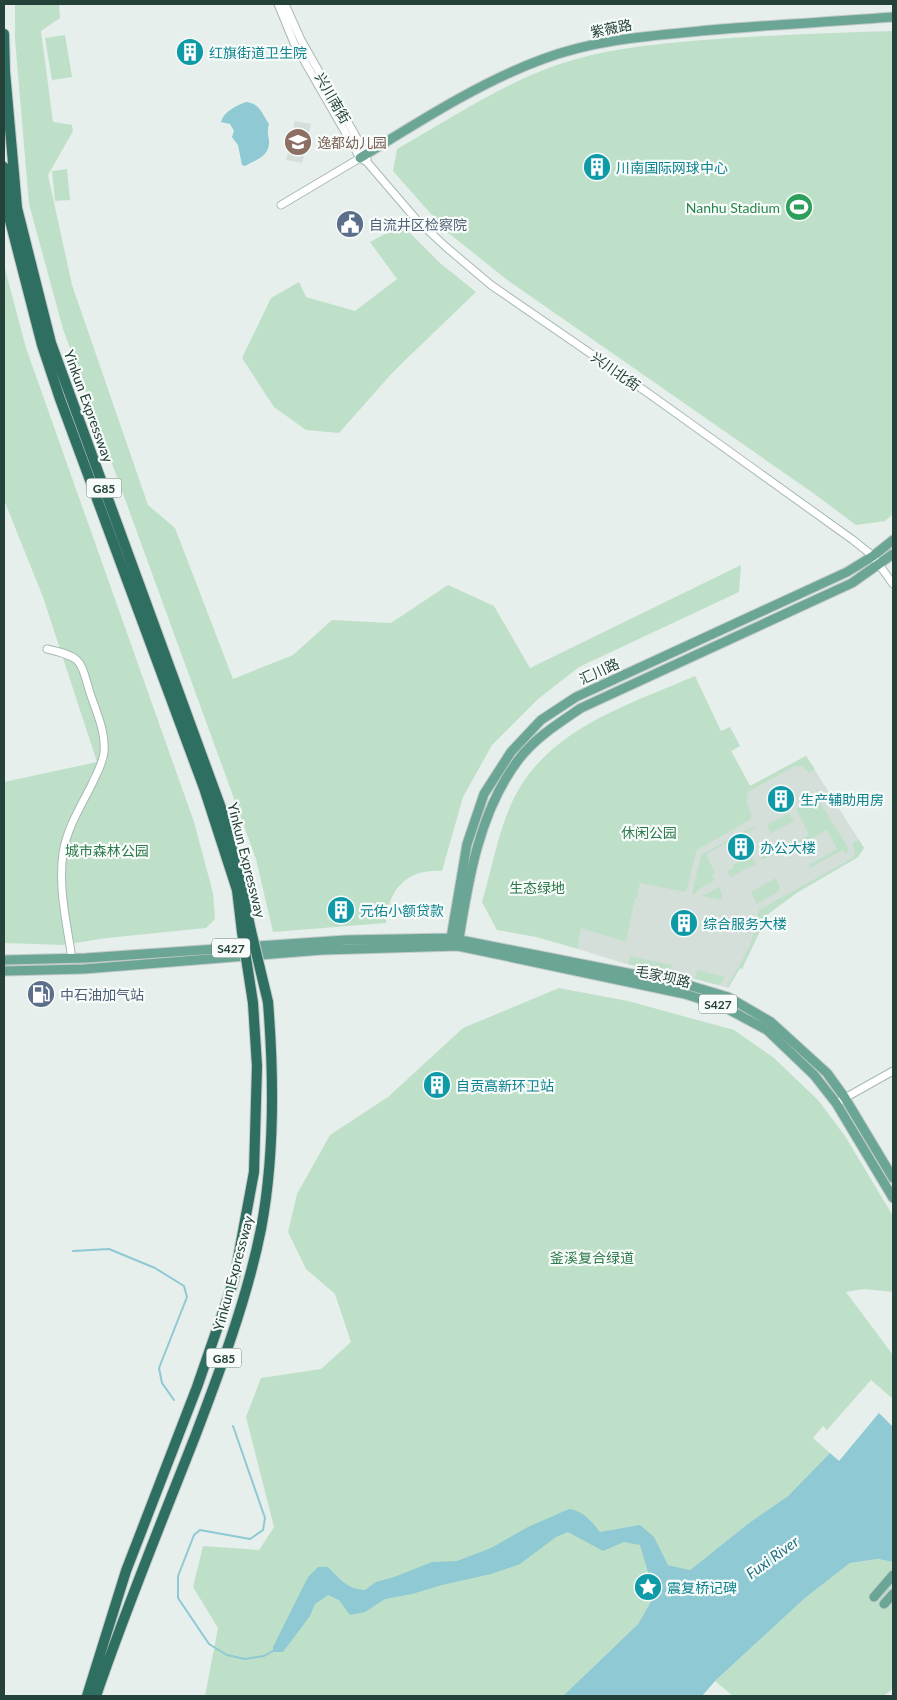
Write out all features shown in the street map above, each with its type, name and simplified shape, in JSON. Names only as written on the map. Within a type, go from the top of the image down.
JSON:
[{"type":"highway","name":"Yinkun Expressway","points":[[4,34],[5,72],[17,208],[51,342],[221,808],[240,878],[247,931],[258,1066],[254,1172],[234,1280],[197,1387],[126,1571],[87,1696]]},
{"type":"highway","name":"Yinkun Expressway","points":[[4,167],[7,209],[42,345],[204,788],[237,890],[268,1002],[271,1034],[272,1103],[268,1170],[261,1229],[242,1305],[211,1394],[96,1696]]},
{"type":"main road","name":"紫薇路","points":[[364,158],[431,115],[512,72],[545,58],[586,47],[630,37],[893,17]]},
{"type":"main road","name":"汇川路","points":[[454,942],[467,844],[484,794],[511,752],[541,720],[576,697],[847,572],[873,556],[893,540]]},
{"type":"main road","name":"汇川路","points":[[454,942],[476,849],[494,800],[520,758],[550,728],[581,708],[852,583],[893,554]]},
{"type":"main road","name":"S427","points":[[4,960],[72,959],[346,940],[454,942]]},
{"type":"main road","name":"S427","points":[[4,971],[84,969],[322,950],[454,942]]},
{"type":"main road","name":"毛家坝路","points":[[454,942],[688,984],[728,997],[771,1022],[827,1073],[845,1098],[893,1178]]},
{"type":"main road","name":"毛家坝路","points":[[454,942],[685,994],[722,1006],[767,1030],[814,1075],[836,1103],[893,1198]]},
{"type":"main road","points":[[874,1597],[893,1575]]},
{"type":"main road","points":[[884,1604],[893,1594]]},
{"type":"street","name":"兴川南街","points":[[278,4],[294,42],[364,158]]},
{"type":"street","name":"兴川南街","points":[[285,4],[301,40],[364,158]]},
{"type":"street","points":[[281,205],[364,158]]},
{"type":"street","name":"兴川北街","points":[[364,158],[415,218],[491,285],[648,394],[873,556],[893,584]]},
{"type":"street","points":[[47,649],[70,654],[78,660],[84,673],[103,737],[104,751],[100,767],[68,832],[63,851],[60,874],[72,959]]},
{"type":"street","points":[[836,1103],[893,1071]]},
{"type":"shaded area","name":"逸都幼儿园","points":[[295,121],[311,124],[302,163],[286,160]]},
{"type":"shaded area","points":[[730,727],[740,746],[731,751],[750,786],[806,756],[864,848],[858,857],[798,892],[768,914],[742,969],[740,968],[728,988],[626,964],[578,949],[581,928]]},
{"type":"green space","points":[[15,4],[59,4],[60,18],[41,31],[53,122],[72,125],[73,131],[48,175],[72,285],[148,505],[175,528],[233,679],[293,655],[332,620],[391,623],[448,585],[494,606],[530,668],[741,565],[739,592],[579,667],[538,699],[492,745],[463,797],[442,871],[430,871],[419,874],[409,878],[402,884],[395,891],[391,900],[386,923],[273,932],[256,859],[63,329],[29,204],[15,39]]},
{"type":"green space","points":[[893,31],[893,514],[885,521],[856,525],[506,279],[446,231],[393,171],[397,149],[513,83],[572,60],[628,48],[728,38]]},
{"type":"green space","points":[[65,35],[72,77],[52,80],[45,38]]},
{"type":"green space","points":[[67,169],[70,200],[55,201],[52,171]]},
{"type":"green space","points":[[402,225],[440,263],[476,292],[394,371],[339,433],[306,430],[274,407],[242,358],[271,298],[299,282],[306,297],[355,311],[397,279],[370,242]]},
{"type":"green space","name":"城市森林公园","points":[[4,265],[26,348],[194,822],[213,893],[215,919],[206,928],[107,938],[63,945],[4,943],[4,782],[97,762],[43,597],[4,500]]},
{"type":"green space","points":[[695,676],[721,731],[730,727],[740,746],[731,751],[750,786],[806,756],[815,769],[809,773],[803,767],[795,766],[748,792],[746,802],[752,816],[750,820],[696,852],[686,892],[640,883],[626,942],[581,928],[578,949],[536,937],[497,930],[482,902],[503,825],[513,800],[528,775],[546,755],[568,737],[592,722],[617,709]]},
{"type":"green space","points":[[817,798],[849,849],[846,855],[843,850],[810,868],[809,865],[837,849],[827,830],[784,853],[783,849],[809,835],[796,809]]},
{"type":"green space","points":[[789,813],[794,821],[771,833],[767,825]]},
{"type":"green space","points":[[752,827],[756,827],[706,854],[715,873],[712,875],[715,880],[692,894],[701,855]]},
{"type":"green space","points":[[859,840],[864,848],[858,857],[798,892],[768,914],[742,969],[740,968],[728,988],[750,946],[759,910],[851,859],[855,854],[853,843]]},
{"type":"green space","points":[[767,846],[772,855],[762,860],[758,851]]},
{"type":"green space","points":[[751,855],[756,864],[731,877],[727,871],[734,867],[733,865]]},
{"type":"green space","points":[[776,878],[780,887],[779,891],[757,904],[751,892]]},
{"type":"green space","points":[[719,887],[722,894],[721,900],[702,896]]},
{"type":"green space","points":[[630,956],[672,965],[670,973],[628,964]]},
{"type":"green space","points":[[697,970],[725,977],[720,985],[695,979]]},
{"type":"green space","name":"釜溪复合绿道","points":[[559,988],[628,1001],[734,1030],[774,1058],[818,1100],[845,1136],[893,1216],[893,1292],[864,1289],[846,1292],[893,1355],[893,1399],[871,1380],[827,1430],[823,1426],[813,1438],[830,1453],[788,1496],[749,1523],[690,1570],[668,1565],[656,1593],[638,1624],[563,1696],[205,1696],[218,1628],[193,1587],[203,1546],[259,1550],[274,1527],[246,1417],[261,1378],[321,1369],[351,1342],[335,1294],[306,1269],[288,1232],[297,1194],[330,1135],[388,1097],[463,1028]]},
{"type":"green space","points":[[878,1559],[893,1562],[893,1689],[883,1696],[733,1696],[715,1681],[805,1598],[850,1563]]},
{"type":"water","points":[[246,102],[255,104],[269,124],[269,146],[265,154],[245,166],[242,165],[238,145],[232,137],[234,131],[230,124],[221,122],[234,107]]},
{"type":"water","name":"Fuxi River","points":[[879,1413],[893,1427],[893,1562],[878,1559],[850,1563],[805,1598],[715,1681],[702,1696],[563,1696],[638,1624],[656,1593],[640,1545],[624,1542],[603,1551],[568,1532],[556,1537],[520,1564],[491,1574],[385,1599],[365,1612],[350,1615],[339,1600],[328,1595],[315,1604],[310,1616],[283,1652],[273,1652],[273,1647],[308,1577],[318,1567],[328,1567],[353,1588],[365,1590],[376,1582],[432,1562],[457,1561],[491,1548],[528,1527],[569,1509],[579,1512],[591,1521],[600,1532],[640,1525],[654,1537],[668,1565],[690,1570],[749,1523],[788,1496],[830,1453],[839,1461]]},
{"type":"waterway","points":[[73,1251],[109,1249],[155,1268],[184,1286],[187,1297],[159,1368],[162,1383],[174,1400]]},
{"type":"waterway","points":[[233,1426],[265,1518],[263,1530],[250,1539],[200,1530],[194,1535],[178,1576],[178,1598],[209,1644],[227,1655],[245,1659],[264,1656],[273,1651]]},
{"type":"place","name":"红旗街道卫生院","points":[[190,52]]},
{"type":"place","name":"逸都幼儿园","points":[[298,142]]},
{"type":"place","name":"川南国际网球中心","points":[[597,167]]},
{"type":"place","name":"Nanhu Stadium","points":[[799,207]]},
{"type":"place","name":"自流井区检察院","points":[[350,224]]},
{"type":"place","name":"生产辅助用房","points":[[781,799]]},
{"type":"place","name":"办公大楼","points":[[741,847]]},
{"type":"place","name":"元佑小额贷款","points":[[341,910]]},
{"type":"place","name":"综合服务大楼","points":[[684,923]]},
{"type":"place","name":"中石油加气站","points":[[41,994]]},
{"type":"place","name":"自贡高新环卫站","points":[[437,1085]]},
{"type":"place","name":"震复桥记碑","points":[[648,1587]]},
{"type":"park label","name":"休闲公园","points":[[649,832]]},
{"type":"park label","name":"生态绿地","points":[[537,887]]}]
